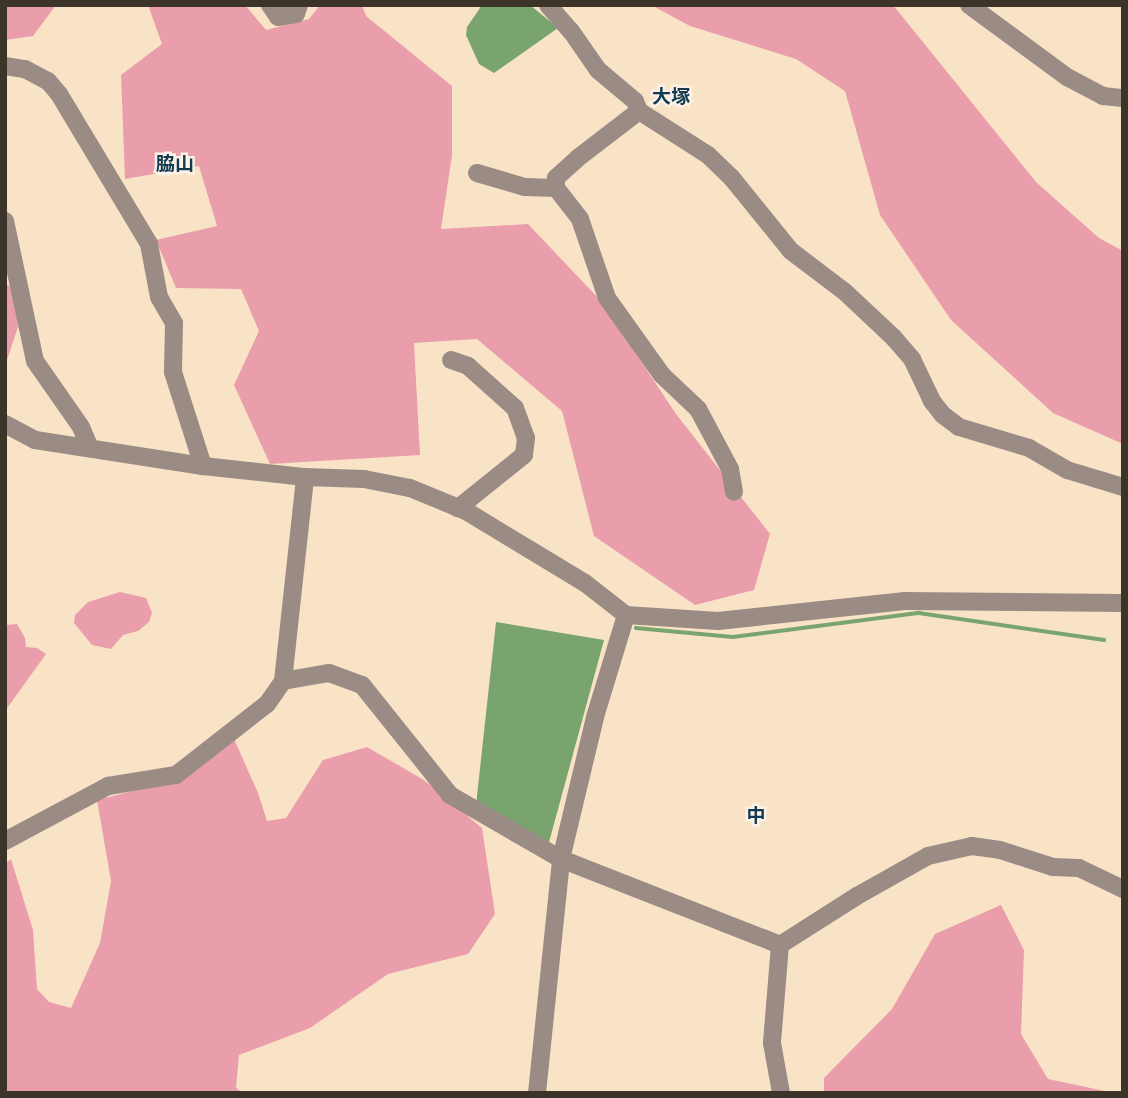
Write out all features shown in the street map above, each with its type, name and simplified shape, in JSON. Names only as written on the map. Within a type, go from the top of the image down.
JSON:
[{"type":"street","points":[[270,5],[278,17],[296,14],[299,5]]},
{"type":"street","points":[[548,5],[571,31],[598,70],[635,101],[639,111],[708,155],[731,177],[791,251],[870,313],[912,359],[932,401],[943,415],[960,427],[1029,448],[1067,470],[1123,487]]},
{"type":"street","points":[[969,5],[1067,77],[1103,96],[1123,98]]},
{"type":"street","points":[[5,66],[25,69],[48,81],[59,94],[149,244],[159,297],[174,323],[173,372],[203,466]]},
{"type":"street","points":[[639,111],[556,178],[556,188],[580,219],[607,298],[662,375],[698,409],[730,469],[734,492]]},
{"type":"street","points":[[477,173],[525,187],[556,188]]},
{"type":"street","points":[[5,221],[35,361],[81,427],[90,447]]},
{"type":"street","points":[[451,360],[468,366],[514,408],[526,438],[524,455],[458,508]]},
{"type":"street","points":[[5,424],[36,440],[203,466],[305,477],[364,479],[410,488],[458,508],[585,583],[626,615],[718,621],[905,601],[1122,599]]},
{"type":"street","points":[[5,841],[108,786],[176,775],[267,704],[284,681],[305,477]]},
{"type":"street","points":[[537,1093],[561,859],[592,730],[626,615]]},
{"type":"street","points":[[284,681],[329,673],[362,685],[450,795],[561,859],[780,945]]},
{"type":"street","points":[[780,945],[857,896],[928,856],[972,846],[1000,850],[1053,867],[1079,868],[1123,889]]},
{"type":"street","points":[[780,945],[772,1043],[781,1093]]},
{"type":"shaded area","points":[[5,5],[56,5],[33,36],[5,40]]},
{"type":"shaded area","points":[[148,5],[245,5],[266,30],[309,19],[320,5],[362,5],[366,16],[452,86],[452,155],[441,229],[528,224],[601,301],[676,414],[770,534],[754,590],[695,605],[594,536],[562,411],[477,339],[414,343],[420,455],[270,464],[234,385],[259,331],[241,289],[176,288],[156,240],[217,226],[199,166],[125,179],[121,75],[162,44]]},
{"type":"shaded area","points":[[482,5],[530,5],[558,28],[494,73],[479,64],[466,35],[467,27]]},
{"type":"shaded area","points":[[651,5],[893,5],[1036,182],[1099,238],[1123,251],[1123,444],[1053,413],[951,320],[880,215],[845,91],[796,59],[690,26]]},
{"type":"shaded area","points":[[5,283],[16,292],[18,327],[6,363]]},
{"type":"shaded area","points":[[120,592],[146,598],[152,613],[149,622],[138,631],[123,635],[111,649],[92,645],[74,623],[75,615],[88,602]]},
{"type":"shaded area","points":[[496,622],[604,640],[548,846],[476,805]]},
{"type":"shaded area","points":[[17,624],[25,638],[26,647],[37,648],[46,654],[5,711],[5,625]]},
{"type":"shaded area","points":[[234,739],[258,793],[267,821],[286,818],[323,760],[367,747],[424,780],[482,828],[495,914],[468,954],[388,974],[310,1028],[239,1055],[236,1088],[243,1093],[5,1093],[5,864],[11,859],[33,930],[37,989],[49,1002],[71,1008],[100,943],[111,881],[97,800],[176,780]]},
{"type":"shaded area","points":[[1001,905],[1024,950],[1021,1034],[1048,1079],[1114,1093],[824,1093],[824,1078],[892,1009],[935,934]]},
{"type":"waterway","points":[[636,628],[733,637],[919,613],[1104,640]]},
{"type":"district","name":"大塚","points":[[671,97]]},
{"type":"district","name":"脇山","points":[[175,164]]},
{"type":"district","name":"中","points":[[756,816]]}]
